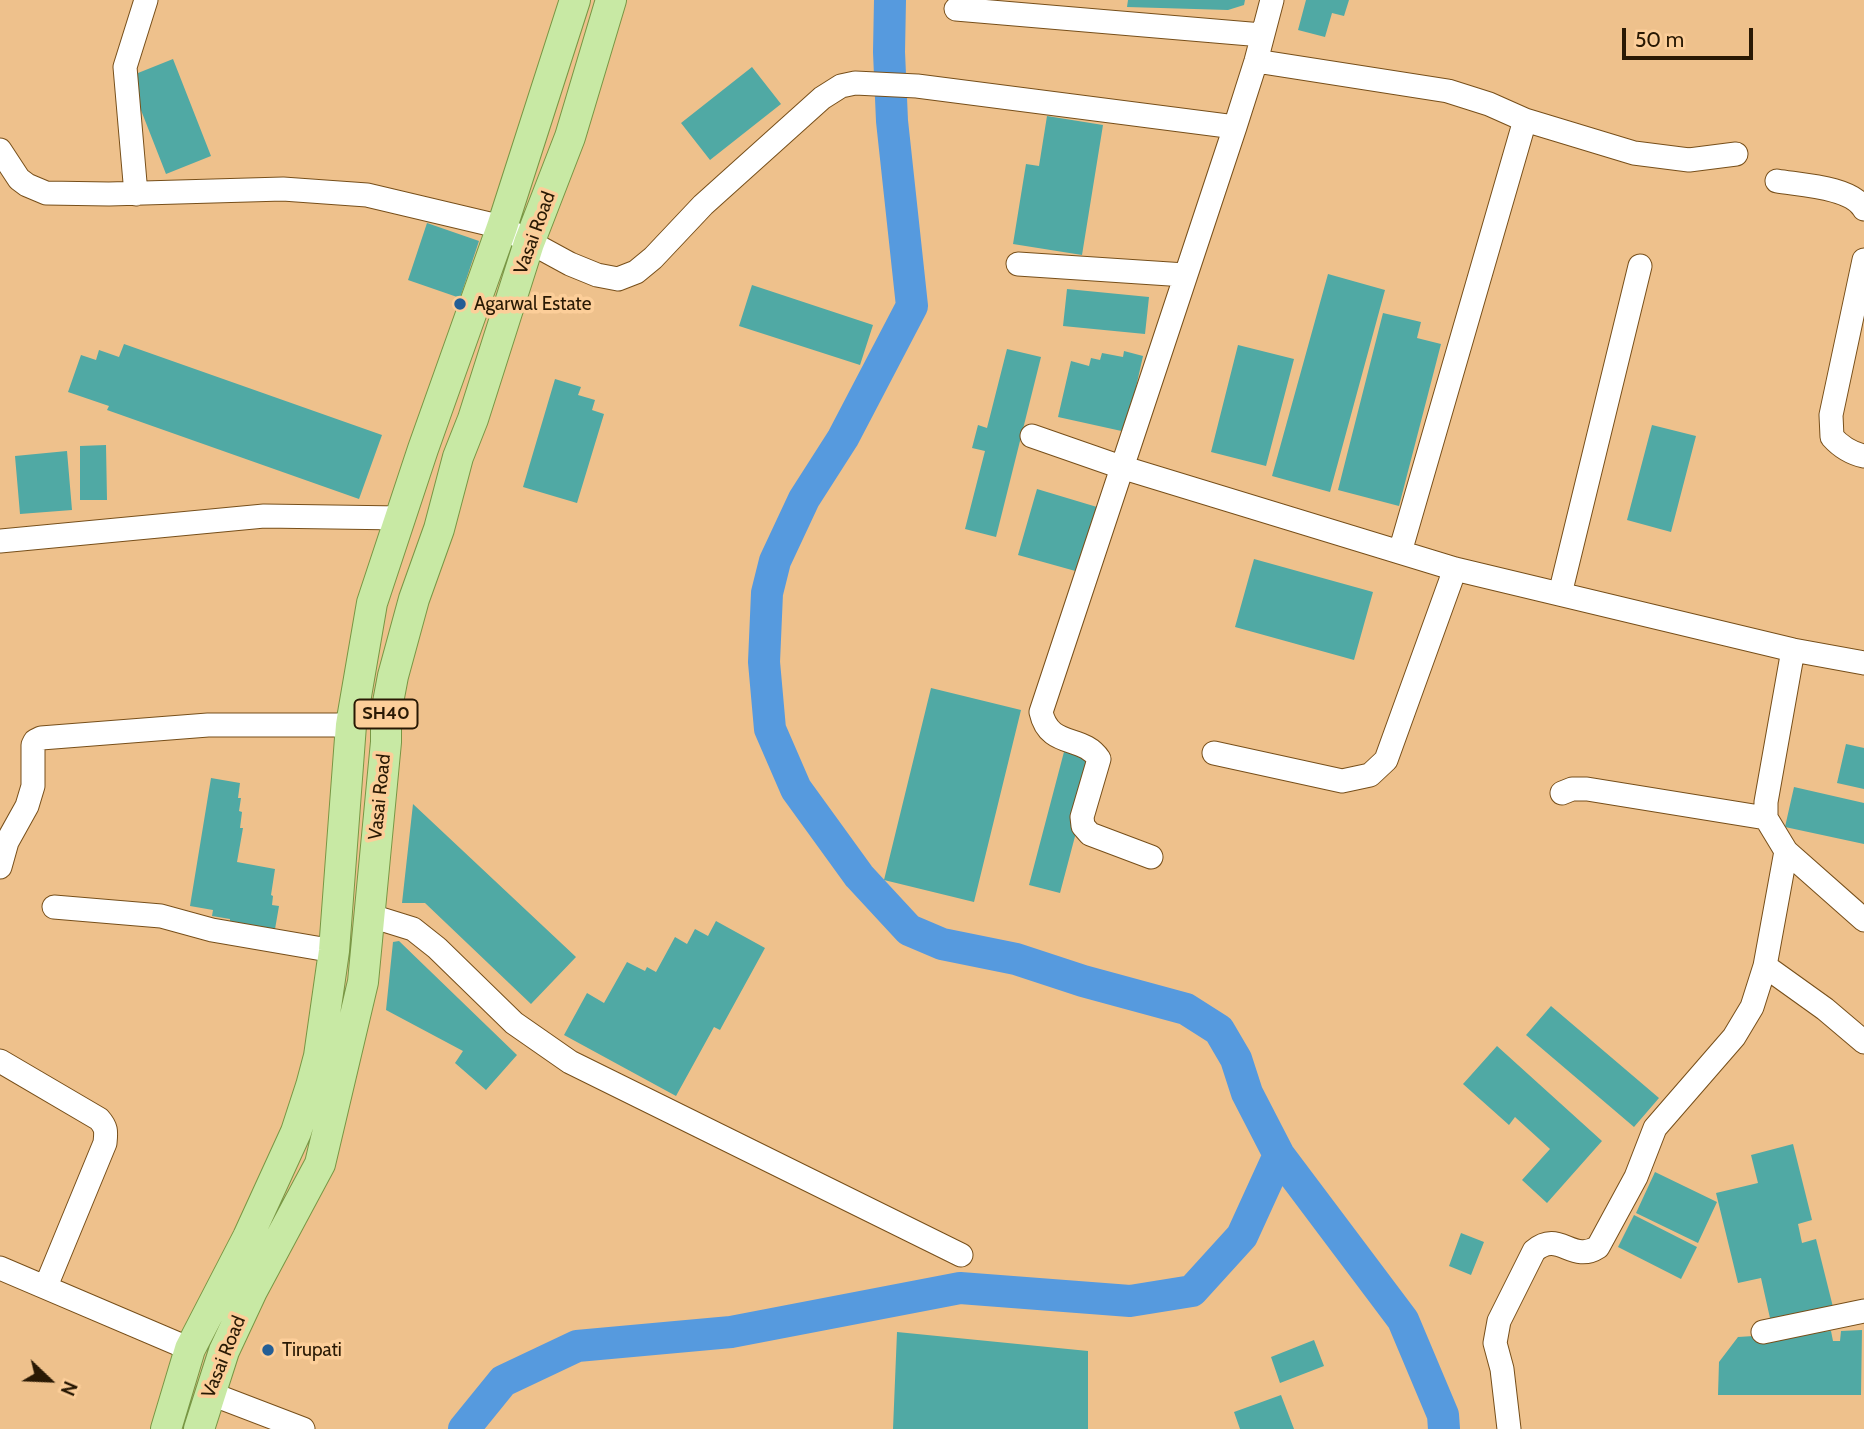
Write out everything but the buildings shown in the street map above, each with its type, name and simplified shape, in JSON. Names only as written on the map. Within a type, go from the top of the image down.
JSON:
[{"type":"main road","name":"Vasai Road","points":[[166,1429],[190,1349],[248,1237],[296,1132],[319,1056],[334,951],[351,725],[372,603],[502,227],[575,0]]},
{"type":"main road","name":"Vasai Road","points":[[199,1429],[224,1351],[252,1291],[320,1164],[363,982],[386,742],[386,713],[393,676],[414,599],[439,529],[458,457],[473,419],[529,243],[570,137],[611,0]]},
{"type":"street","points":[[136,194],[125,67],[146,0]]},
{"type":"street","points":[[1152,858],[1090,834],[1083,826],[1082,817],[1099,759],[1094,751],[1052,734],[1044,725],[1041,712],[1235,127],[1272,0]]},
{"type":"street","points":[[956,9],[1262,36]]},
{"type":"street","points":[[1256,61],[1448,91],[1489,103],[1525,120],[1634,153],[1689,160],[1735,154]]},
{"type":"street","points":[[0,150],[19,178],[27,185],[46,193],[136,194],[283,189],[367,195],[502,227],[529,243],[597,275],[618,279],[636,272],[653,258],[703,205],[822,98],[841,86],[855,83],[917,86],[1235,127]]},
{"type":"street","points":[[1400,552],[1525,120]]},
{"type":"street","points":[[1777,181],[1847,194],[1860,202],[1864,209]]},
{"type":"street","points":[[1864,260],[1831,415],[1832,437],[1841,447],[1864,456]]},
{"type":"street","points":[[1018,264],[1185,275]]},
{"type":"street","points":[[1560,594],[1640,266]]},
{"type":"street","points":[[1032,436],[1121,467],[1455,569],[1793,650],[1864,663]]},
{"type":"street","points":[[0,541],[264,516],[401,518]]},
{"type":"street","points":[[1214,753],[1342,781],[1370,775],[1386,760],[1455,569]]},
{"type":"street","points":[[1793,650],[1766,802],[1766,818],[1786,851],[1864,920]]},
{"type":"street","points":[[0,867],[7,842],[27,806],[33,786],[35,740],[208,725],[351,725]]},
{"type":"street","points":[[1562,793],[1572,789],[1587,789],[1766,818]]},
{"type":"street","points":[[1509,1429],[1502,1369],[1495,1343],[1499,1321],[1534,1251],[1542,1244],[1550,1242],[1578,1252],[1590,1252],[1598,1247],[1636,1177],[1655,1128],[1734,1037],[1752,1007],[1765,966],[1786,851]]},
{"type":"street","points":[[54,907],[161,915],[212,930],[334,951]]},
{"type":"street","points":[[368,915],[413,929],[437,948],[514,1023],[570,1062],[961,1255]]},
{"type":"street","points":[[1765,966],[1825,1009],[1864,1042]]},
{"type":"street","points":[[0,1061],[99,1119],[107,1132],[105,1143],[46,1286]]},
{"type":"street","points":[[0,1268],[190,1349]]},
{"type":"street","points":[[1763,1332],[1864,1311]]},
{"type":"street","points":[[209,1393],[303,1429]]},
{"type":"waterway","points":[[890,0],[892,121],[912,306],[843,438],[804,499],[775,561],[767,593],[764,662],[770,729],[796,789],[859,876],[909,930],[942,944],[1016,959],[1083,981],[1186,1009],[1219,1030],[1236,1059],[1247,1093],[1279,1155],[1403,1320],[1443,1415],[1444,1429]]},
{"type":"waterway","points":[[464,1429],[503,1381],[577,1346],[731,1332],[960,1288],[1130,1301],[1192,1291],[1242,1236],[1279,1155]]},
{"type":"place","name":"Agarwal Estate","points":[[460,304]]},
{"type":"place","name":"Tirupati","points":[[268,1350]]}]
